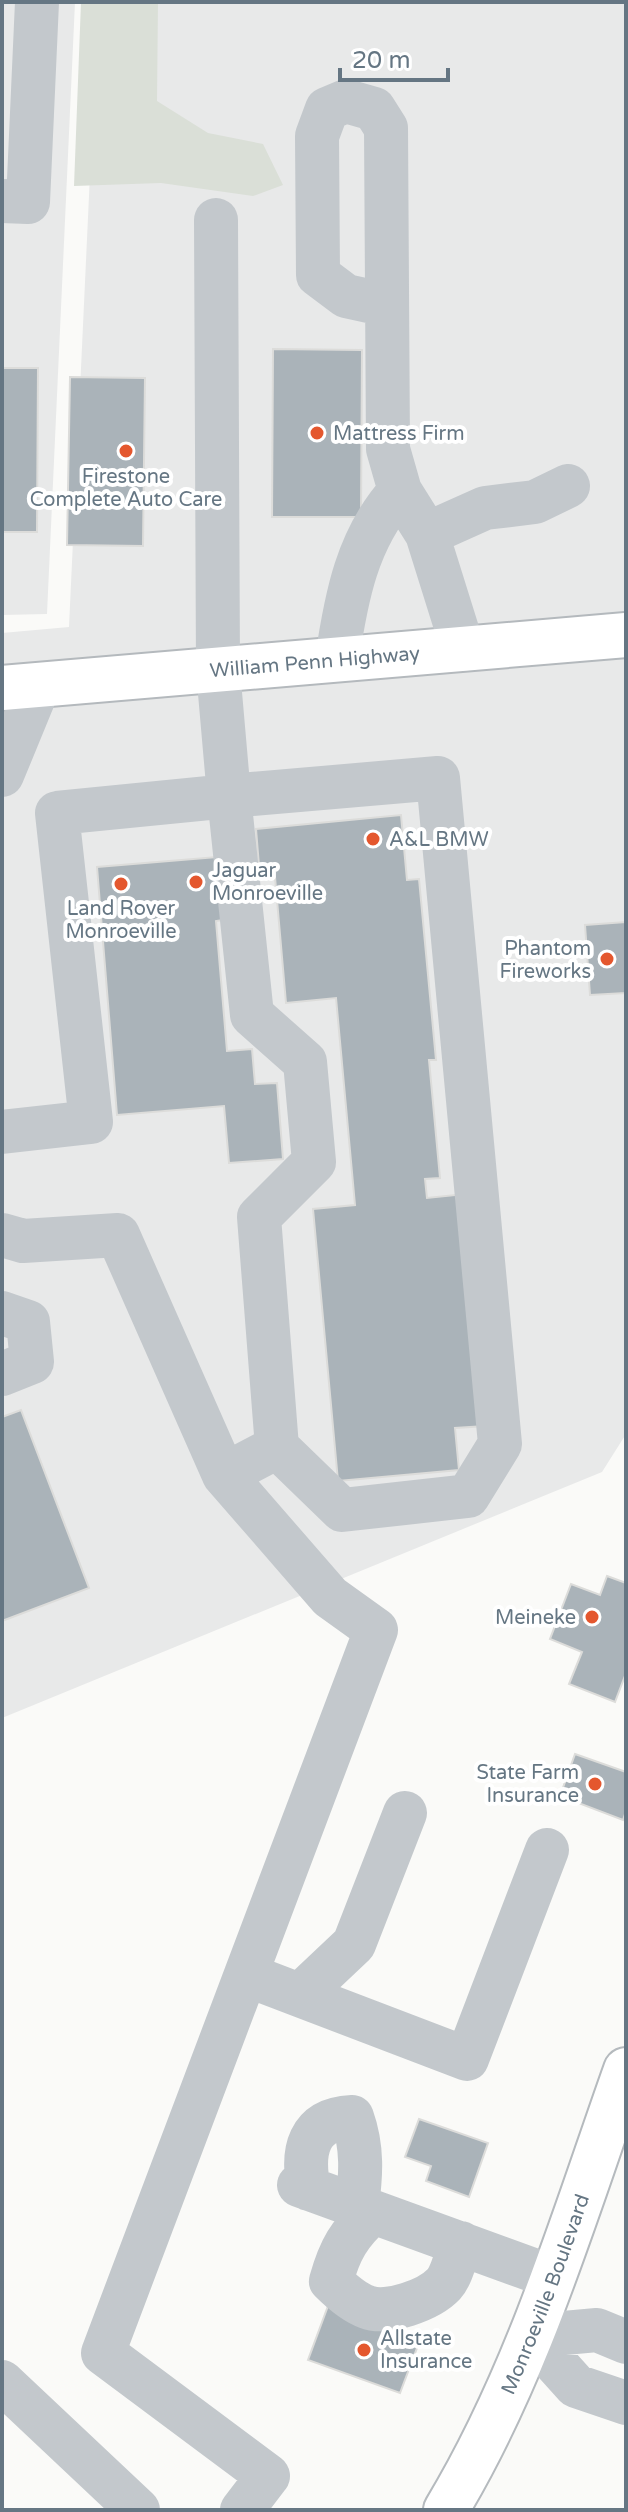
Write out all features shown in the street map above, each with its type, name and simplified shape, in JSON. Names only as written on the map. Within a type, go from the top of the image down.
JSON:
[{"type":"main road","name":"William Penn Highway","points":[[20,686],[626,635]]},
{"type":"main road","name":"Monroeville Boulevard","points":[[446,2510],[495,2420],[531,2336],[626,2070]]},
{"type":"street","points":[[2,201],[28,202],[37,2]]},
{"type":"street","points":[[2,1132],[91,1122],[57,813],[229,796],[438,778],[500,1444],[468,1496],[342,1510],[277,1447],[259,1217],[314,1162],[305,1062],[252,1015],[229,796],[218,670],[216,220]]},
{"type":"street","points":[[387,305],[388,449],[400,491],[427,534],[463,649]]},
{"type":"street","points":[[427,534],[485,508],[535,502],[568,486]]},
{"type":"street","points":[[337,659],[347,594],[365,546],[381,512],[400,491]]},
{"type":"street","points":[[2,775],[20,686]]},
{"type":"street","points":[[2,1235],[23,1241],[118,1235],[224,1475],[330,1597],[376,1630],[103,2353],[268,2476],[242,2510]]},
{"type":"street","points":[[2,1313],[28,1322],[32,1362],[2,1374]]},
{"type":"street","points":[[224,1475],[277,1447]]},
{"type":"street","points":[[300,1995],[354,1944],[405,1813]]},
{"type":"street","points":[[247,1975],[467,2059],[547,1850]]},
{"type":"street","points":[[461,2243],[446,2283],[418,2301],[397,2307],[369,2309],[344,2294],[331,2281],[349,2233],[365,2209],[359,2138],[352,2117],[335,2118],[317,2127],[308,2149],[304,2187],[365,2209],[461,2243],[552,2277]]},
{"type":"street","points":[[531,2336],[597,2330],[626,2342]]},
{"type":"street","points":[[531,2336],[576,2386],[626,2403]]},
{"type":"street","points":[[2,2382],[138,2510]]},
{"type":"shaded area","points":[[2,2],[75,2],[47,614],[2,615]]},
{"type":"shaded area","points":[[81,2],[158,2],[157,101],[208,133],[263,144],[283,185],[253,196],[161,183],[74,186]]},
{"type":"shaded area","points":[[98,2],[626,2],[626,1434],[602,1472],[2,1718],[2,633],[69,627]]},
{"type":"building","name":"Mattress Firm","points":[[273,349],[362,350],[361,517],[272,517]]},
{"type":"building","points":[[2,368],[38,368],[37,532],[2,532]]},
{"type":"building","points":[[70,377],[145,378],[143,546],[67,545]]},
{"type":"building","points":[[401,815],[407,880],[419,879],[436,1060],[429,1060],[440,1178],[425,1179],[427,1198],[465,1194],[486,1426],[455,1428],[459,1470],[338,1481],[313,1209],[355,1205],[336,998],[286,1003],[275,877],[260,878],[256,829]]},
{"type":"building","points":[[217,857],[223,920],[216,921],[227,1051],[252,1049],[255,1084],[277,1083],[283,1159],[229,1163],[224,1106],[117,1115],[97,867]]},
{"type":"building","name":"Phantom Fireworks","points":[[626,922],[626,1003],[625,993],[590,995],[585,925]]},
{"type":"building","points":[[21,1410],[89,1588],[2,1621],[2,1417]]},
{"type":"building","name":"Meineke","points":[[607,1576],[626,1583],[626,1673],[615,1702],[569,1684],[582,1652],[550,1639],[571,1584],[600,1595]]},
{"type":"building","name":"State Farm Insurance","points":[[575,1754],[626,1772],[626,1811],[623,1820],[560,1796]]},
{"type":"building","points":[[419,2119],[488,2143],[469,2197],[426,2181],[431,2166],[405,2157]]},
{"type":"building","name":"Allstate Insurance","points":[[328,2306],[420,2340],[400,2393],[308,2360]]},
{"type":"place","name":"Mattress Firm","points":[[317,433]]},
{"type":"place","name":"Firestone Complete Auto Care","points":[[126,451]]},
{"type":"place","name":"A&L BMW","points":[[373,839]]},
{"type":"place","name":"Jaguar Monroeville","points":[[196,882]]},
{"type":"place","name":"Land Rover Monroeville","points":[[121,884]]},
{"type":"place","name":"Phantom Fireworks","points":[[607,959]]},
{"type":"place","name":"Meineke","points":[[592,1617]]},
{"type":"place","name":"State Farm Insurance","points":[[595,1784]]},
{"type":"place","name":"Allstate Insurance","points":[[364,2350]]}]
